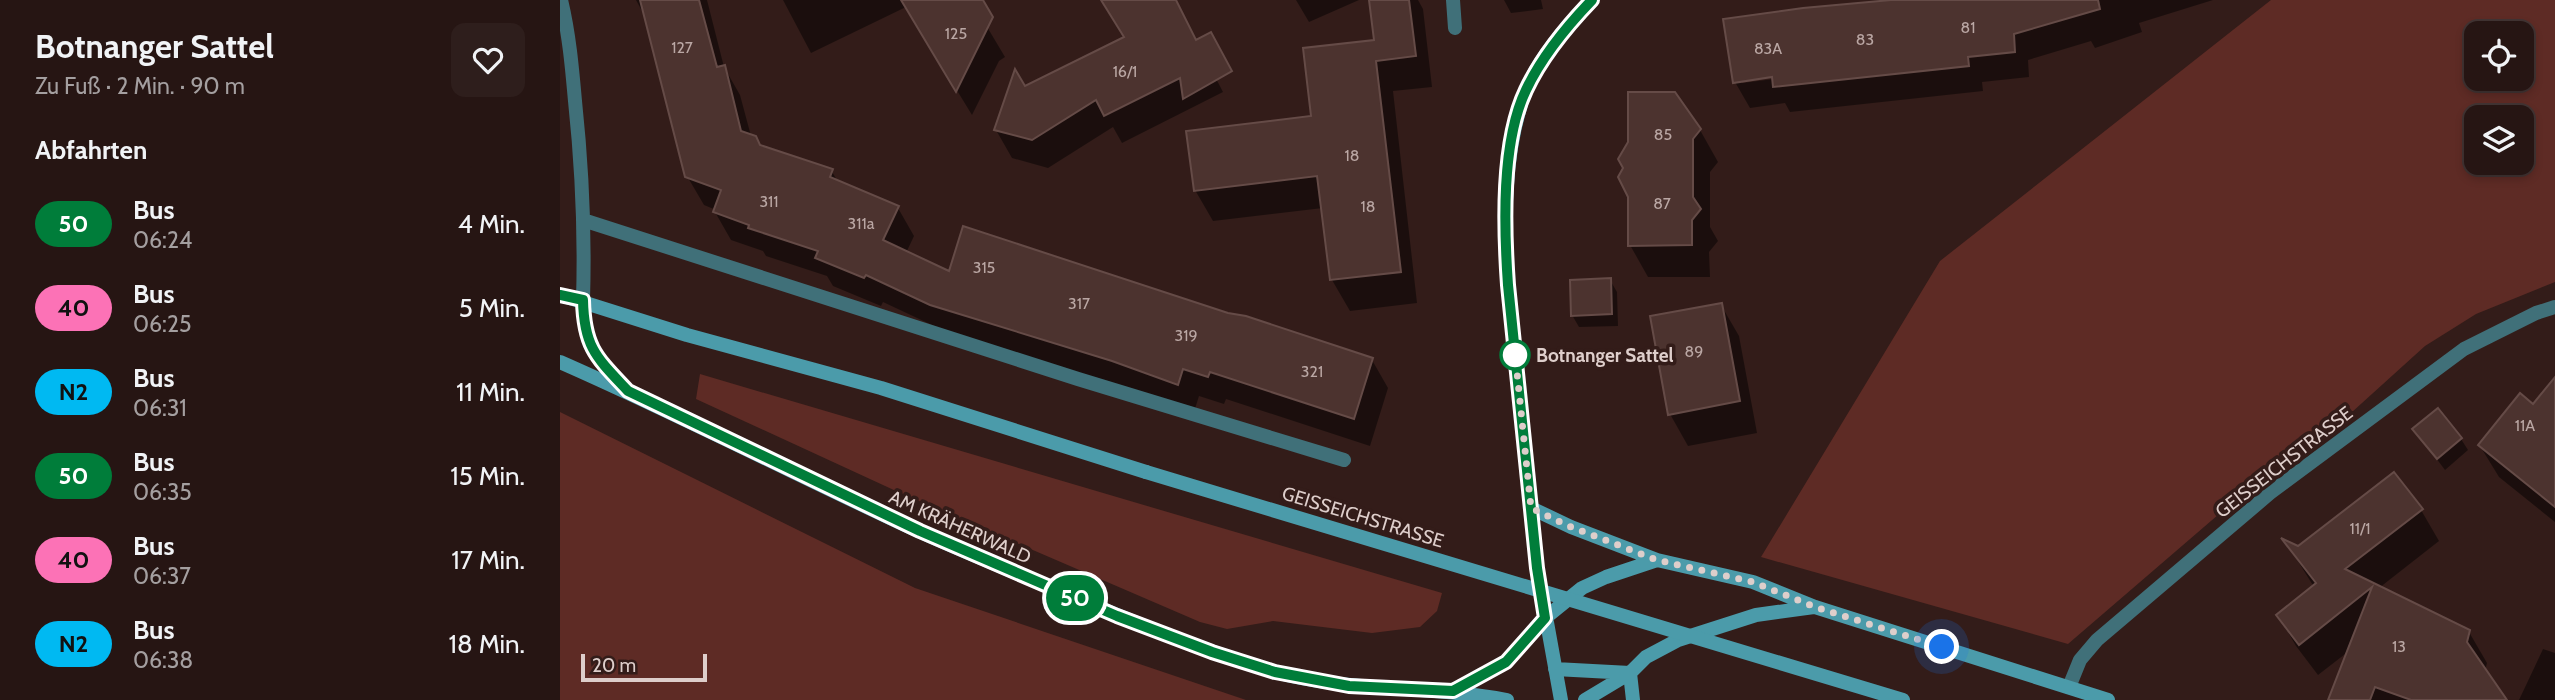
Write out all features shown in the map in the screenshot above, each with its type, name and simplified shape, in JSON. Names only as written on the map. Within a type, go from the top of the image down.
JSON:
[{"type":"main road","points":[[1561,700],[1545,618],[1508,285],[1505,243],[1509,152],[1525,93],[1544,57],[1592,0]]},
{"type":"main road","points":[[560,295],[583,300],[587,341],[603,365],[628,391]]},
{"type":"main road","name":"GEISSEICHSTRASSE","points":[[583,300],[687,335],[881,388],[1146,472],[1903,700]]},
{"type":"main road","name":"AM KRÄHERWALD","points":[[560,362],[628,391],[920,531],[1117,616],[1212,652],[1275,672],[1349,686],[1453,691],[1507,700]]},
{"type":"main road","points":[[1531,508],[1571,527],[1657,560],[1753,582],[1815,607],[2108,700]]},
{"type":"main road","points":[[1545,618],[1582,588],[1606,576],[1657,560]]},
{"type":"main road","points":[[1586,700],[1630,673],[1646,657],[1678,640],[1756,615],[1815,607]]},
{"type":"main road","points":[[1555,669],[1630,673]]},
{"type":"main road","points":[[1630,673],[1633,700]]},
{"type":"street","points":[[561,0],[570,52],[580,148],[583,300]]},
{"type":"street","points":[[1453,0],[1455,28]]},
{"type":"street","points":[[583,220],[1077,379],[1344,460]]},
{"type":"street","name":"GEISSEICHSTRASSE","points":[[2069,687],[2080,660],[2097,640],[2270,493],[2464,349],[2536,313],[2555,307]]},
{"type":"shaded area","points":[[2271,0],[2555,0],[2555,282],[2476,314],[2425,346],[2341,422],[2283,459],[2068,644],[1761,557],[1940,261]]},
{"type":"shaded area","points":[[700,374],[1442,593],[1437,611],[1420,627],[1372,633],[1273,621],[1227,629],[1200,622],[896,491],[696,399]]},
{"type":"shaded area","points":[[560,412],[915,588],[1246,700],[560,700]]},
{"type":"building","points":[[640,0],[699,0],[717,67],[725,65],[741,131],[756,136],[760,145],[833,169],[830,177],[899,206],[883,240],[949,271],[963,226],[1373,358],[1354,419],[1210,372],[1208,377],[1183,369],[1178,385],[1112,361],[930,305],[866,275],[864,278],[815,258],[818,251],[748,228],[749,225],[713,212],[721,190],[685,177]]},
{"type":"building","points":[[901,0],[983,0],[993,17],[956,92]]},
{"type":"building","points":[[1101,0],[1176,0],[1196,40],[1211,32],[1232,71],[1183,99],[1180,78],[1104,116],[1096,100],[1032,140],[994,130],[1015,69],[1025,86],[1124,37]]},
{"type":"building","points":[[1369,0],[1409,0],[1416,56],[1376,61],[1401,272],[1330,280],[1317,176],[1194,191],[1186,131],[1311,116],[1303,48],[1374,40]]},
{"type":"building","points":[[1891,0],[2098,0],[2100,9],[2014,34],[2015,52],[1968,57],[1969,66],[1773,87],[1772,77],[1733,83],[1723,19]]},
{"type":"building","points":[[1628,92],[1675,92],[1701,129],[1693,139],[1693,197],[1701,209],[1692,220],[1692,245],[1628,246],[1628,197],[1618,177],[1623,168],[1618,159],[1628,142]]},
{"type":"building","points":[[1611,278],[1612,314],[1571,316],[1570,280]]},
{"type":"building","points":[[1722,303],[1740,401],[1668,415],[1650,316]]},
{"type":"building","points":[[2555,377],[2555,507],[2478,445],[2520,393],[2533,404]]},
{"type":"building","points":[[2438,408],[2462,438],[2437,459],[2412,429]]},
{"type":"building","points":[[2394,472],[2423,509],[2345,569],[2470,630],[2467,642],[2507,700],[2411,700],[2375,687],[2370,700],[2328,700],[2372,587],[2299,645],[2276,615],[2316,583],[2281,538],[2298,546]]},
{"type":"bus line","name":"50","points":[[560,295],[583,300],[587,341],[603,365],[628,391],[920,531],[1117,616],[1212,652],[1275,672],[1349,686],[1453,691],[1506,662],[1545,618],[1537,568],[1508,285],[1505,243],[1509,152],[1525,93],[1544,57],[1592,0]]},
{"type":"place","name":"Botnanger Sattel","points":[[1515,355]]},
{"type":"route","points":[[1515,355],[1531,508],[1639,554],[1753,582],[1815,607],[1942,647]]}]
